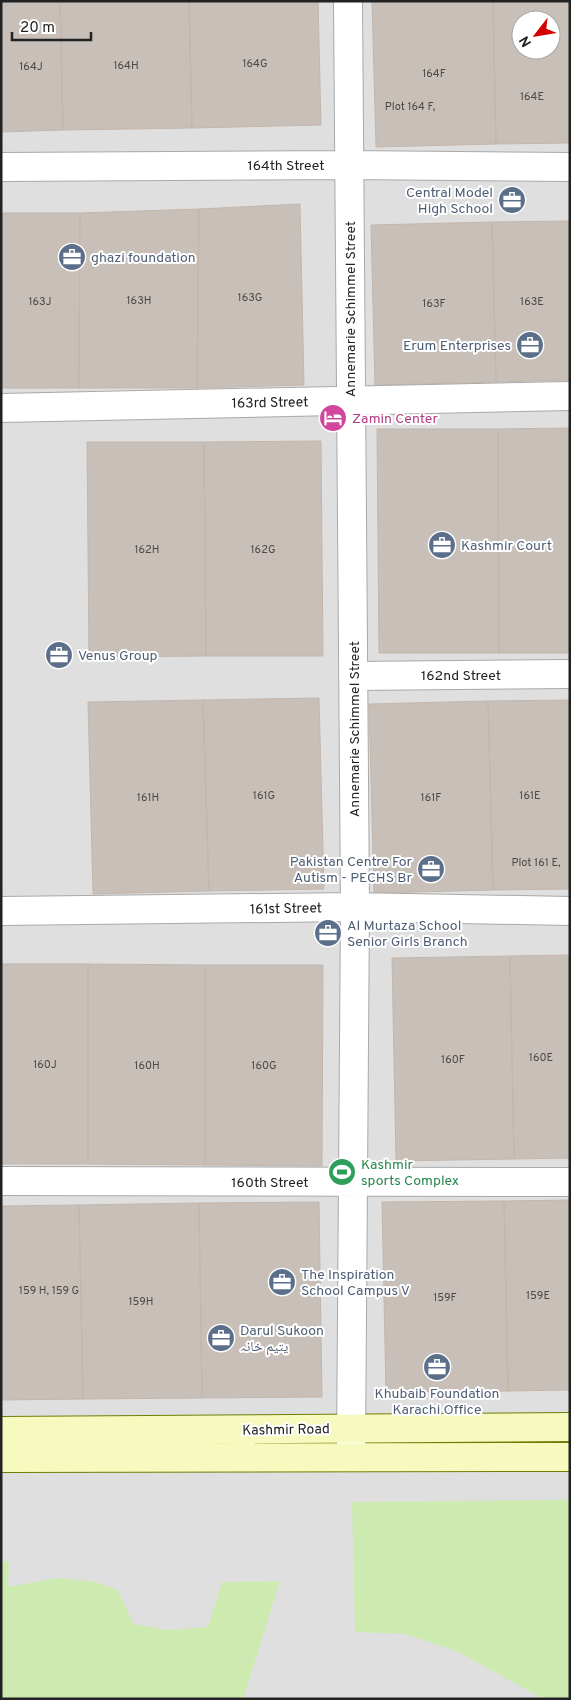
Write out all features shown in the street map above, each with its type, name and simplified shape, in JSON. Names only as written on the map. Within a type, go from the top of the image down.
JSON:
[{"type":"main road","name":"Kashmir Road","points":[[1,1431],[570,1427]]},
{"type":"main road","name":"Kashmir Road","points":[[1,1458],[570,1457]]},
{"type":"street","name":"Annemarie Schimmel Street","points":[[348,1],[355,907],[351,1458]]},
{"type":"street","name":"164th Street","points":[[1,167],[349,165],[570,167]]},
{"type":"street","name":"163rd Street","points":[[1,408],[570,396]]},
{"type":"street","name":"162nd Street","points":[[353,676],[570,674]]},
{"type":"street","name":"161st Street","points":[[1,911],[355,907],[570,911]]},
{"type":"street","name":"160th Street","points":[[1,1181],[570,1182]]},
{"type":"shaded area","points":[[1,1],[570,1],[570,1699],[1,1699]]},
{"type":"green space","points":[[570,1500],[570,1699],[544,1699],[456,1651],[406,1634],[355,1632],[352,1502]]},
{"type":"green space","points":[[9,1561],[8,1587],[58,1578],[95,1582],[118,1590],[133,1624],[168,1630],[208,1627],[222,1582],[280,1581],[243,1699],[1,1699],[1,1562]]},
{"type":"building","points":[[1,1],[60,1],[63,130],[1,132]]},
{"type":"building","points":[[60,1],[189,1],[192,128],[63,130]]},
{"type":"building","points":[[189,1],[318,1],[321,125],[192,128]]},
{"type":"building","points":[[372,1],[493,1],[496,144],[376,147]]},
{"type":"building","points":[[493,1],[570,1],[570,143],[496,144]]},
{"type":"building","points":[[300,204],[304,385],[197,388],[199,209]]},
{"type":"building","points":[[199,209],[197,388],[79,388],[80,213]]},
{"type":"building","points":[[1,213],[80,213],[79,388],[1,388]]},
{"type":"building","points":[[570,221],[570,380],[496,382],[492,222]]},
{"type":"building","points":[[492,222],[496,382],[375,385],[371,225]]},
{"type":"building","points":[[570,428],[570,653],[499,653],[498,429]]},
{"type":"building","points":[[377,429],[498,429],[499,653],[379,653]]},
{"type":"building","points":[[321,441],[323,656],[206,656],[204,442]]},
{"type":"building","points":[[87,442],[204,442],[206,656],[89,657]]},
{"type":"building","points":[[319,698],[324,889],[209,891],[203,700]]},
{"type":"building","points":[[203,700],[209,891],[93,894],[88,702]]},
{"type":"building","points":[[570,700],[570,889],[493,890],[488,701]]},
{"type":"building","points":[[488,701],[493,890],[374,893],[369,704]]},
{"type":"building","points":[[570,955],[570,1158],[514,1159],[510,956]]},
{"type":"building","points":[[510,956],[514,1159],[396,1161],[392,958]]},
{"type":"building","points":[[1,964],[88,964],[88,1164],[1,1164]]},
{"type":"building","points":[[88,964],[205,965],[205,1165],[88,1164]]},
{"type":"building","points":[[205,965],[323,965],[322,1166],[205,1165]]},
{"type":"building","points":[[570,1200],[570,1390],[508,1391],[504,1201]]},
{"type":"building","points":[[504,1201],[508,1391],[386,1392],[382,1202]]},
{"type":"building","points":[[319,1202],[322,1397],[202,1398],[199,1203]]},
{"type":"building","points":[[199,1203],[202,1398],[83,1399],[79,1205]]},
{"type":"building","points":[[79,1205],[83,1399],[1,1400],[1,1206]]},
{"type":"place","name":"Central Model High School","points":[[512,200]]},
{"type":"place","name":"ghazi foundation","points":[[72,257]]},
{"type":"place","name":"Erum Enterprises","points":[[530,345]]},
{"type":"place","name":"Zamin Center","points":[[333,418]]},
{"type":"place","name":"Kashmir Court","points":[[442,545]]},
{"type":"place","name":"Venus Group","points":[[59,655]]},
{"type":"place","name":"Pakistan Centre For Autism - PECHS Br","points":[[431,869]]},
{"type":"place","name":"Al Murtaza School Senior Girls Branch","points":[[328,933]]},
{"type":"place","name":"Kashmir sports Complex","points":[[342,1172]]},
{"type":"place","name":"The Inspiration School Campus V","points":[[282,1282]]},
{"type":"place","name":"Darul Sukoon یتیم خانہ","points":[[221,1338]]},
{"type":"place","name":"Khubaib Foundation Karachi Office","points":[[437,1367]]}]
